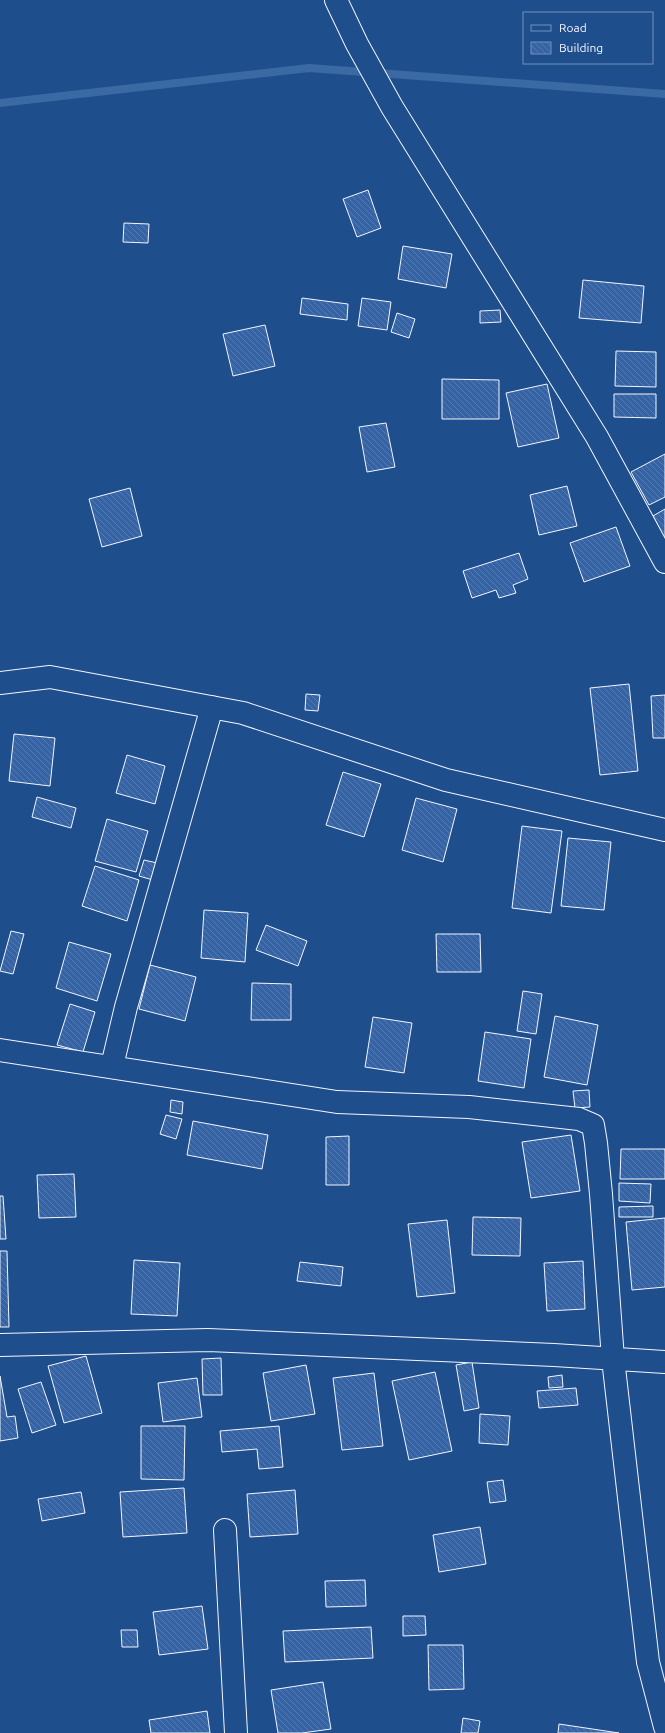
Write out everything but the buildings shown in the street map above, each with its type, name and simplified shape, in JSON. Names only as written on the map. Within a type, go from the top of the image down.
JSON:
[{"type":"street","points":[[336,0],[357,44],[392,107],[597,437],[665,562]]},
{"type":"street","points":[[0,683],[50,677],[243,713],[446,780],[665,830]]},
{"type":"street","points":[[112,1066],[126,1007],[212,707]]},
{"type":"street","points":[[0,1050],[112,1066],[337,1102],[469,1107],[579,1119],[592,1125],[596,1143],[602,1194],[613,1359],[648,1662],[665,1727]]},
{"type":"street","points":[[0,1345],[208,1340],[665,1362]]},
{"type":"street","points":[[224,1530],[236,1733]]},
{"type":"waterway","points":[[0,103],[309,68],[665,94]]}]
